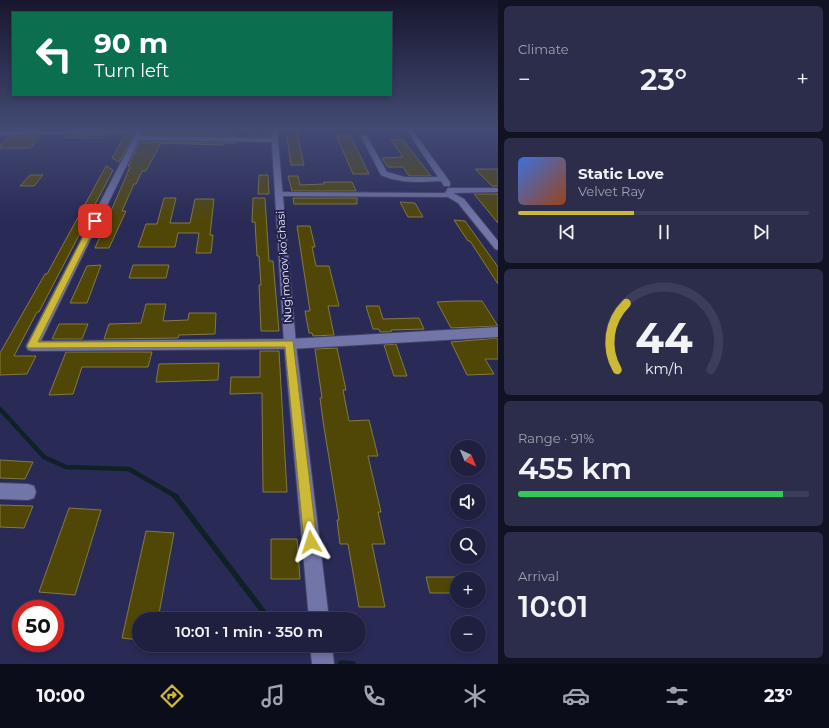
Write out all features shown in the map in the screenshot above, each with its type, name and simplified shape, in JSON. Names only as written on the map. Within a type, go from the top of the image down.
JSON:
[{"type":"street","points":[[126,160],[32,346],[290,344],[498,332]]},
{"type":"street","name":"Nugʻmonov koʻchasi","points":[[277,160],[290,344],[318,612]]},
{"type":"street","points":[[377,160],[384,173],[398,179],[443,179]]},
{"type":"street","points":[[430,160],[450,192],[461,201],[498,247]]},
{"type":"street","points":[[279,194],[498,190]]},
{"type":"street","points":[[0,491],[28,492]]},
{"type":"street","points":[[322,652],[323,664]]},
{"type":"building","points":[[131,160],[152,160],[146,171],[142,171],[136,184],[134,184],[122,211],[126,211],[109,248],[95,248],[130,167],[128,166]]},
{"type":"building","points":[[290,160],[303,160],[304,165],[291,165]]},
{"type":"building","points":[[347,160],[362,160],[369,174],[353,174]]},
{"type":"building","points":[[383,160],[419,160],[431,176],[409,176],[403,167],[388,167]]},
{"type":"building","points":[[106,166],[113,170],[39,312],[37,312],[14,356],[36,356],[27,374],[0,375],[0,353],[45,274],[47,274]]},
{"type":"building","points":[[475,169],[498,169],[498,186],[492,186]]},
{"type":"building","points":[[30,175],[43,175],[34,186],[20,186]]},
{"type":"building","points":[[259,175],[268,175],[269,194],[258,194]]},
{"type":"building","points":[[288,176],[298,176],[300,185],[324,184],[324,182],[352,182],[356,191],[292,191]]},
{"type":"building","points":[[474,194],[498,194],[498,223]]},
{"type":"building","points":[[164,198],[176,198],[170,223],[190,223],[195,199],[214,199],[210,235],[213,235],[211,253],[196,253],[199,233],[178,233],[175,247],[138,247],[146,224],[157,224]]},
{"type":"building","points":[[253,198],[265,198],[269,261],[273,261],[279,331],[261,331],[259,285],[261,285],[259,256],[257,256],[255,222],[252,222]]},
{"type":"building","points":[[293,198],[357,198],[357,204],[294,204]]},
{"type":"building","points":[[400,202],[415,203],[423,217],[408,217]]},
{"type":"building","points":[[454,220],[465,221],[498,267],[498,284],[470,241],[468,241]]},
{"type":"building","points":[[297,226],[310,226],[315,247],[312,247],[316,266],[329,266],[339,306],[328,306],[334,335],[313,336],[312,333],[309,333],[305,311],[310,311]]},
{"type":"building","points":[[101,265],[87,303],[70,303],[87,266]]},
{"type":"building","points":[[133,265],[169,265],[166,278],[129,278]]},
{"type":"building","points":[[482,301],[498,326],[451,328],[437,302]]},
{"type":"building","points":[[146,304],[166,304],[163,321],[188,320],[189,313],[216,313],[215,334],[179,335],[178,338],[104,339],[109,324],[141,323]]},
{"type":"building","points":[[366,306],[379,306],[383,319],[419,318],[424,329],[391,330],[391,332],[380,332],[379,329],[373,329]]},
{"type":"building","points":[[59,324],[88,324],[82,339],[52,339]]},
{"type":"building","points":[[498,338],[498,359],[485,359],[494,374],[467,375],[451,342]]},
{"type":"building","points":[[396,344],[407,376],[394,376],[384,345]]},
{"type":"building","points":[[337,348],[346,390],[343,390],[349,421],[369,420],[378,456],[368,456],[381,512],[378,512],[385,544],[372,544],[385,607],[359,607],[348,544],[340,544],[337,520],[339,520],[323,421],[320,398],[322,398],[315,349]]},
{"type":"building","points":[[260,351],[279,351],[287,492],[263,492],[262,393],[230,394],[231,377],[260,377]]},
{"type":"building","points":[[66,352],[152,352],[148,367],[82,367],[73,394],[49,395]]},
{"type":"building","points":[[219,363],[218,380],[156,382],[159,364]]},
{"type":"building","points":[[0,460],[33,462],[25,479],[0,478]]},
{"type":"building","points":[[0,505],[33,506],[24,528],[0,527]]},
{"type":"building","points":[[69,508],[101,510],[75,595],[39,592]]},
{"type":"building","points":[[146,531],[174,533],[159,612],[132,612],[132,639],[122,638]]},
{"type":"building","points":[[271,539],[297,539],[300,579],[271,579]]},
{"type":"building","points":[[426,577],[450,577],[450,593],[430,593]]},
{"type":"waterway","points":[[0,409],[44,457],[66,467],[129,469],[177,497]]},
{"type":"waterway","points":[[175,496],[264,612]]},
{"type":"waterway","points":[[341,663],[353,664]]},
{"type":"route","points":[[95,221],[32,346],[290,344],[311,542]]}]
